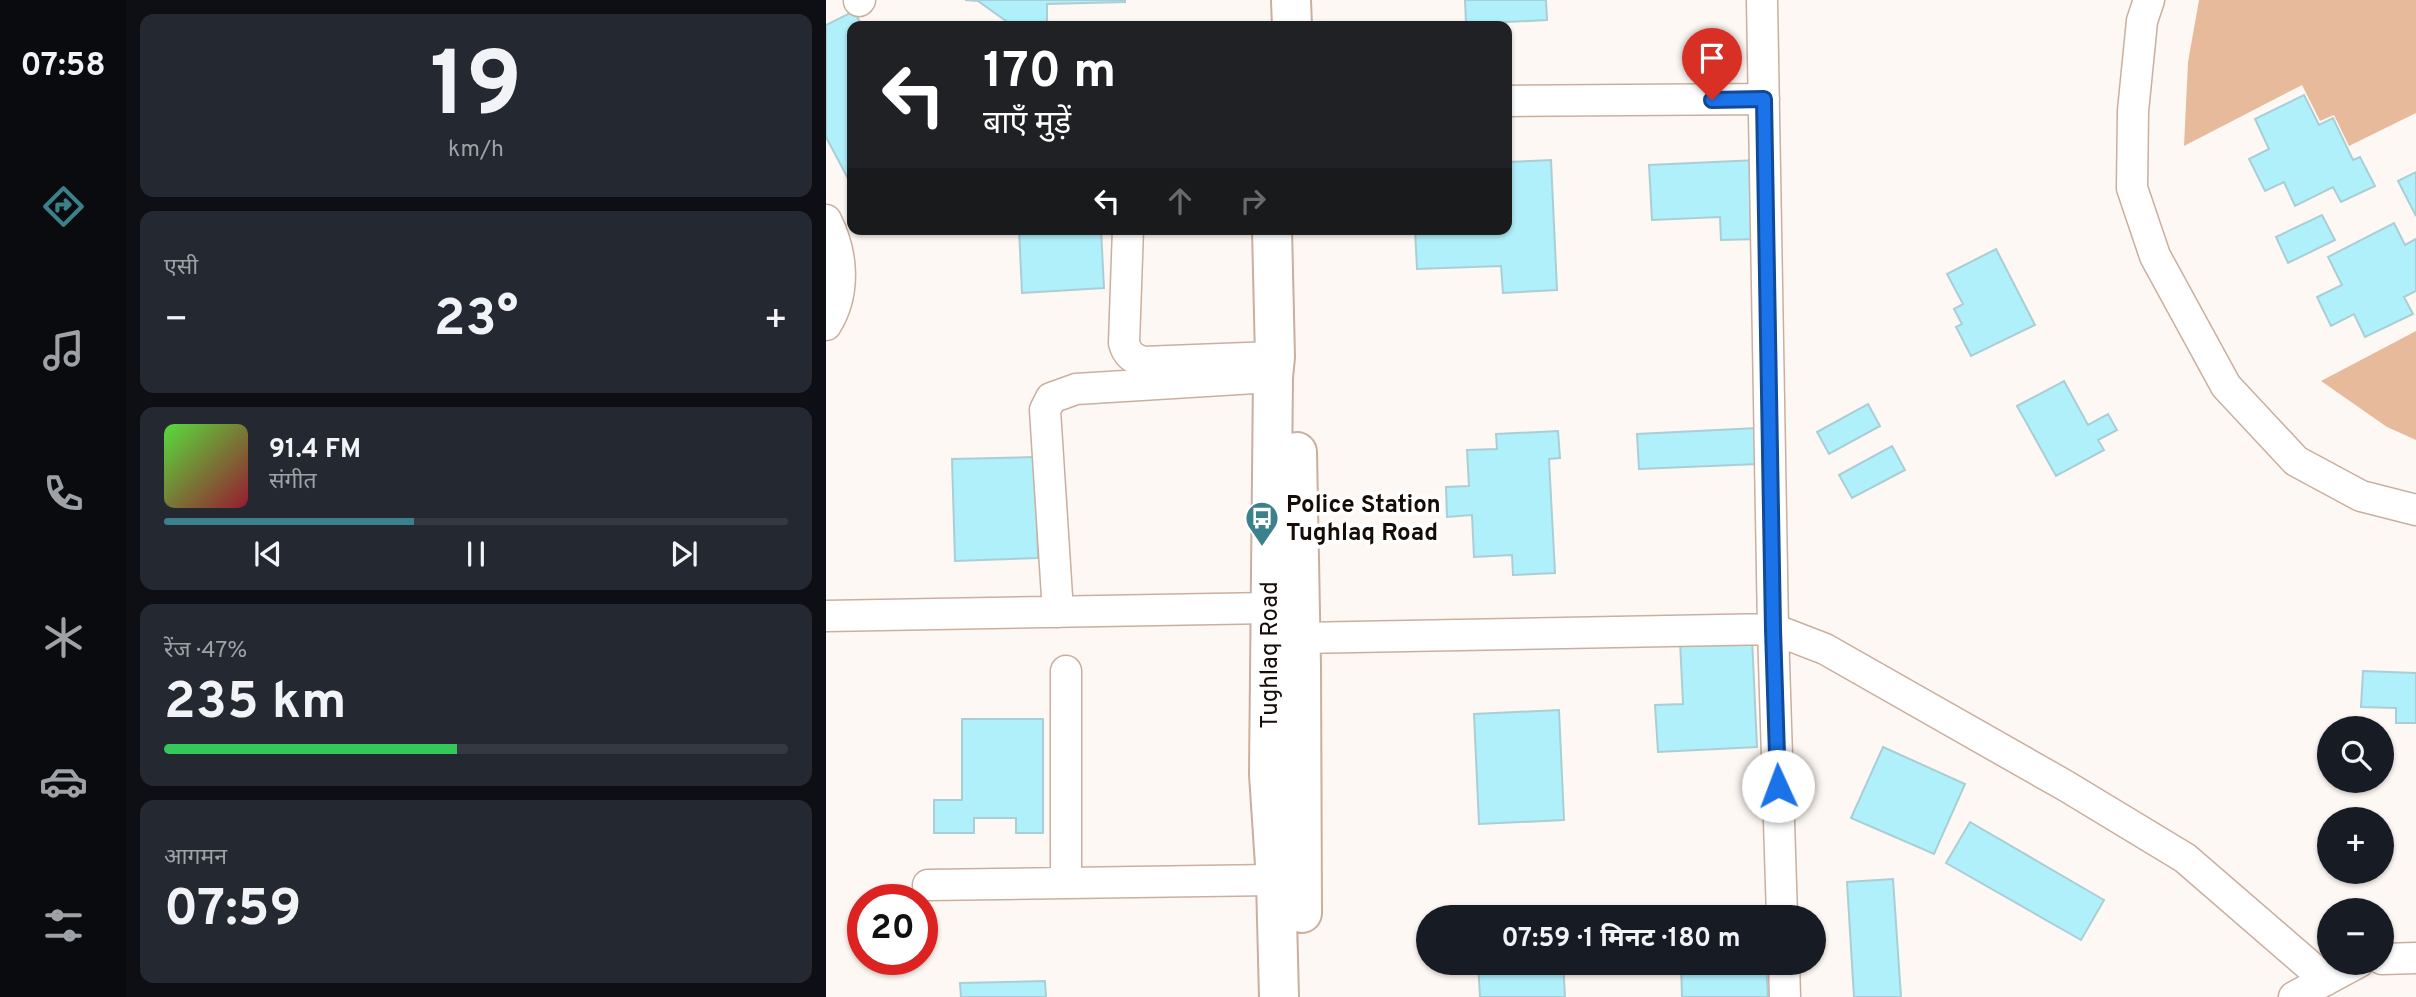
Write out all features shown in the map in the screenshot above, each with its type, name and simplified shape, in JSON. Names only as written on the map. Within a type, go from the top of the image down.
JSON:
[{"type":"main road","points":[[1268,0],[1268,21]]},
{"type":"main road","points":[[1291,0],[1292,21]]},
{"type":"main road","name":"Tughlaq Road","points":[[1272,235],[1274,367],[1269,775],[1276,880],[1279,997]]},
{"type":"main road","name":"Tughlaq Road","points":[[1294,235],[1303,997]]},
{"type":"street","points":[[1762,0],[1773,629],[1782,905]]},
{"type":"street","points":[[2149,0],[2142,21],[2133,111],[2132,188],[2155,256],[2226,386],[2296,461],[2361,496],[2416,510]]},
{"type":"street","points":[[1512,101],[1764,99]]},
{"type":"street","points":[[826,220],[839,255],[840,284],[826,326]]},
{"type":"street","points":[[1128,235],[1124,343],[1132,358],[1143,362],[1274,367]]},
{"type":"street","points":[[1058,612],[1045,410],[1051,398],[1076,389],[1274,367]]},
{"type":"street","points":[[826,616],[1269,608]]},
{"type":"street","points":[[1300,638],[1773,629],[1825,649],[2066,786],[2185,858],[2326,980]]},
{"type":"street","points":[[1066,671],[1066,883]]},
{"type":"street","points":[[938,885],[1276,880]]},
{"type":"street","points":[[2394,959],[2416,958]]},
{"type":"street","points":[[1784,975],[1785,997]]},
{"type":"street","points":[[2294,997],[2335,975]]},
{"type":"shaded area","points":[[2199,0],[2416,0],[2416,113],[2349,146],[2334,115],[2320,121],[2302,85],[2184,146],[2188,62]]},
{"type":"shaded area","points":[[2416,331],[2416,440],[2387,427],[2321,381]]},
{"type":"building","points":[[965,0],[1125,2],[1047,4],[1047,21],[1006,21],[978,1]]},
{"type":"building","points":[[1465,0],[1546,0],[1547,20],[1466,21]]},
{"type":"building","points":[[854,11],[859,21],[847,21],[847,177],[826,137],[826,25]]},
{"type":"building","points":[[2304,95],[2319,125],[2333,118],[2353,160],[2360,157],[2375,186],[2341,202],[2333,187],[2295,206],[2284,182],[2265,191],[2249,159],[2269,149],[2255,119]]},
{"type":"building","points":[[1551,160],[1557,290],[1503,293],[1501,266],[1417,269],[1415,235],[1512,235],[1512,162]]},
{"type":"building","points":[[1757,160],[1761,239],[1721,240],[1720,217],[1652,220],[1649,165]]},
{"type":"building","points":[[2416,172],[2416,216],[2398,181]]},
{"type":"building","points":[[2322,215],[2335,240],[2288,263],[2276,237]]},
{"type":"building","points":[[2394,223],[2405,245],[2416,239],[2416,291],[2404,297],[2413,314],[2365,337],[2354,314],[2331,326],[2317,297],[2342,285],[2328,257]]},
{"type":"building","points":[[1019,235],[1101,235],[1104,288],[1022,293]]},
{"type":"building","points":[[1996,249],[2035,325],[1971,356],[1956,327],[1962,324],[1954,309],[1963,304],[1947,274]]},
{"type":"building","points":[[2064,381],[2088,425],[2108,414],[2117,430],[2098,440],[2104,450],[2056,476],[2017,406]]},
{"type":"building","points":[[1868,404],[1880,426],[1829,454],[1817,432]]},
{"type":"building","points":[[1757,428],[1758,464],[1639,469],[1637,434]]},
{"type":"building","points":[[1558,431],[1560,458],[1549,459],[1555,573],[1513,575],[1512,555],[1474,557],[1472,515],[1447,517],[1446,487],[1469,486],[1467,450],[1497,449],[1496,434]]},
{"type":"building","points":[[1892,446],[1905,470],[1852,498],[1839,475]]},
{"type":"building","points":[[1035,457],[1038,558],[955,561],[952,459]]},
{"type":"building","points":[[1752,638],[1757,747],[1658,752],[1655,705],[1683,704],[1680,641]]},
{"type":"building","points":[[2363,671],[2416,673],[2416,723],[2396,723],[2396,708],[2361,707]]},
{"type":"building","points":[[1559,710],[1564,820],[1479,824],[1474,714]]},
{"type":"building","points":[[962,719],[1043,719],[1043,833],[1016,833],[1016,818],[974,818],[974,833],[934,833],[934,800],[962,800]]},
{"type":"building","points":[[1883,747],[1965,784],[1934,854],[1851,818]]},
{"type":"building","points":[[1970,822],[2104,900],[2081,940],[1946,863]]},
{"type":"building","points":[[1893,879],[1901,997],[1854,997],[1847,882]]},
{"type":"building","points":[[1479,975],[1564,975],[1565,997],[1480,997]]},
{"type":"building","points":[[1681,975],[1767,975],[1768,997],[1682,997]]},
{"type":"building","points":[[1045,981],[1046,997],[961,997],[960,983]]},
{"type":"place","name":"Police Station Tughlaq Road","points":[[1262,548]]},
{"type":"route","points":[[1712,100],[1764,99],[1778,786]]}]
